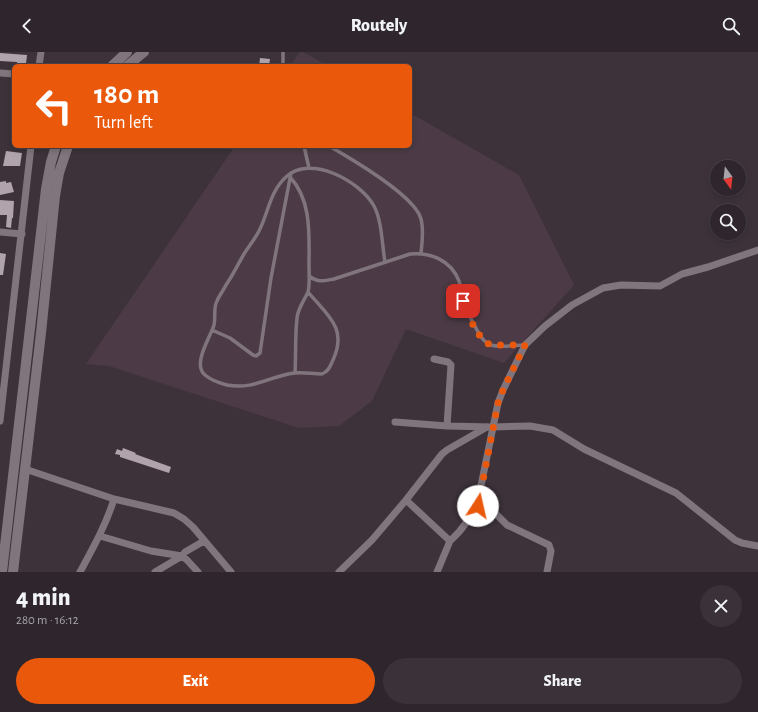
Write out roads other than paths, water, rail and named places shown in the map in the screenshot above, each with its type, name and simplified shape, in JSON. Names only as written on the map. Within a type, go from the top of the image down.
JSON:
[{"type":"main road","points":[[114,64],[126,52]]},
{"type":"main road","points":[[129,64],[144,52]]},
{"type":"main road","points":[[2,572],[46,189],[55,148]]},
{"type":"main road","points":[[13,572],[26,470],[55,196],[59,173],[67,148]]},
{"type":"main road","points":[[20,413],[31,415]]},
{"type":"street","points":[[39,64],[41,52]]},
{"type":"street","points":[[0,73],[12,74]]},
{"type":"street","points":[[0,421],[2,389],[22,234],[31,148]]},
{"type":"street","points":[[0,232],[22,234]]},
{"type":"street","points":[[437,572],[450,541],[474,514],[478,504],[490,427],[503,390],[525,345],[572,304],[599,289],[621,285],[660,286],[682,274],[758,250]]},
{"type":"street","points":[[434,359],[448,362],[451,366],[447,426]]},
{"type":"street","points":[[396,422],[447,426],[524,426],[553,430],[584,449],[676,493],[735,540],[758,546]]},
{"type":"street","points":[[339,572],[372,540],[442,454],[490,427]]},
{"type":"street","points":[[26,470],[114,499],[174,513],[184,519],[231,572]]},
{"type":"street","points":[[80,572],[100,536],[114,499]]},
{"type":"street","points":[[406,500],[450,541]]},
{"type":"street","points":[[478,504],[494,512],[507,525],[549,546],[551,550],[547,572]]},
{"type":"street","points":[[100,536],[146,550],[182,556],[198,572]]},
{"type":"street","points":[[154,572],[204,541]]},
{"type":"lane","points":[[283,52],[283,64]]},
{"type":"lane","points":[[304,148],[309,168]]},
{"type":"lane","points":[[332,148],[390,186],[415,208],[421,219],[421,253]]},
{"type":"lane","points":[[308,292],[338,330],[339,338],[337,352],[326,372],[322,374],[295,373],[244,386],[220,384],[202,372],[200,369],[200,364],[215,321],[216,301],[260,229],[268,206],[285,177],[309,168],[324,170],[339,176],[368,196],[374,207],[378,220],[385,262]]},
{"type":"lane","points":[[290,175],[300,191],[306,212],[309,235],[308,292],[297,317],[295,373]]},
{"type":"lane","points":[[212,330],[230,338],[253,355],[256,356],[260,353],[271,278],[290,175]]},
{"type":"lane","points":[[309,276],[316,281],[334,279],[410,254],[421,253],[440,259],[454,272],[459,281],[467,312],[485,342],[495,346],[525,345]]}]
